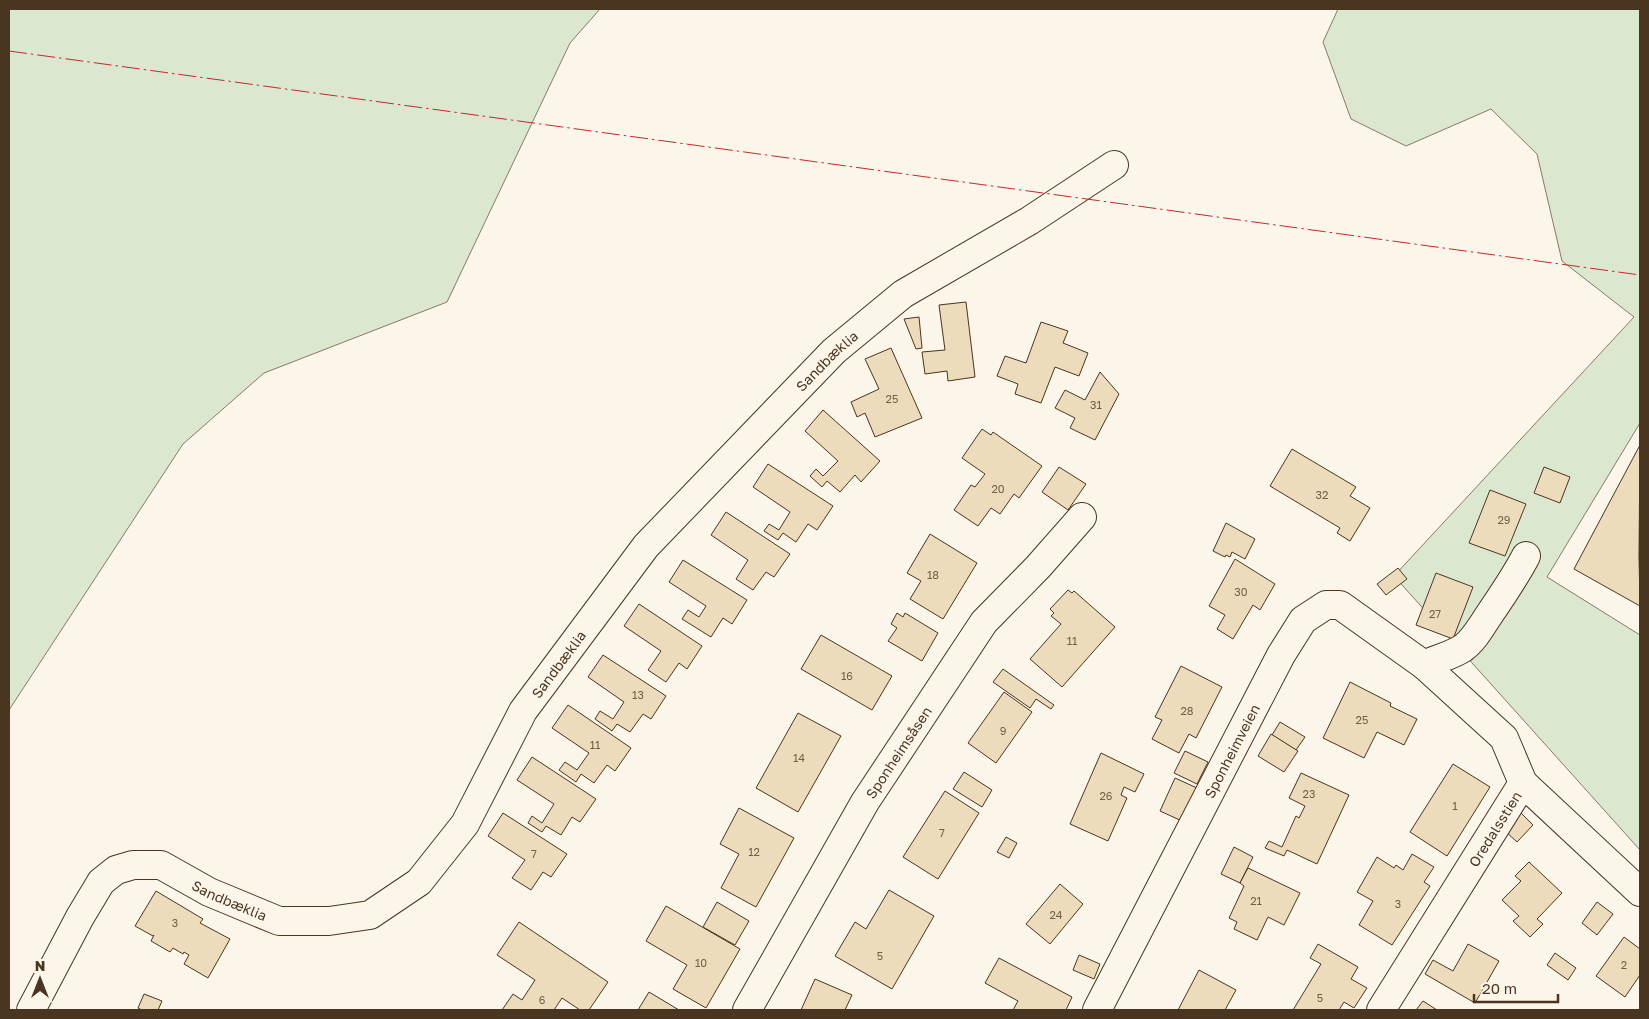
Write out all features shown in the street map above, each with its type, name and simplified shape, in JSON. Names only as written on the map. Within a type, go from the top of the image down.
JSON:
[{"type":"street","name":"Sandbæklia","points":[[31,1010],[101,882],[116,870],[133,865],[161,865],[209,892],[279,921],[330,921],[370,915],[419,882],[465,824],[523,711],[646,546],[834,351],[903,294],[1029,221],[1114,165]]},
{"type":"street","name":"Sponheimsåsen","points":[[747,1010],[865,802],[984,622],[1038,567],[1082,517]]},
{"type":"street","points":[[1424,665],[1449,656],[1463,648],[1473,639],[1516,576],[1526,556]]},
{"type":"street","name":"Sponheimveien","points":[[1097,1010],[1281,655],[1303,620],[1326,605],[1340,605],[1424,665],[1504,738],[1523,783]]},
{"type":"street","name":"Oredalsstien","points":[[1381,1010],[1523,783],[1640,892]]},
{"type":"green space","points":[[9,9],[600,9],[570,43],[447,302],[264,373],[183,444],[9,710]]},
{"type":"green space","points":[[1338,9],[1640,9],[1640,423],[1547,577],[1640,635],[1640,850],[1394,576],[1634,317],[1562,261],[1537,154],[1491,109],[1406,146],[1351,119],[1323,42]]},
{"type":"building","points":[[966,302],[975,377],[948,381],[947,371],[925,374],[922,352],[945,350],[939,305]]},
{"type":"building","points":[[919,317],[922,348],[916,349],[904,319]]},
{"type":"building","points":[[1041,322],[1068,331],[1063,343],[1088,353],[1079,376],[1055,367],[1041,403],[1015,394],[1018,384],[997,376],[1005,356],[1026,363]]},
{"type":"building","points":[[891,348],[922,418],[875,437],[865,413],[857,417],[851,402],[879,389],[865,359]]},
{"type":"building","points":[[1100,372],[1119,394],[1095,440],[1070,428],[1075,418],[1055,408],[1065,390],[1085,400]]},
{"type":"building","points":[[823,410],[880,461],[861,482],[855,475],[840,492],[827,481],[822,487],[810,476],[816,469],[823,476],[838,461],[805,431]]},
{"type":"building","points":[[982,429],[991,435],[993,432],[1042,466],[1019,498],[1014,494],[1000,514],[991,508],[978,526],[954,510],[971,485],[975,487],[985,474],[962,458]]},
{"type":"building","points":[[1640,445],[1639,556],[1640,606],[1574,569]]},
{"type":"building","points":[[1292,449],[1356,487],[1350,496],[1370,508],[1350,541],[1337,533],[1340,528],[1270,486]]},
{"type":"building","points":[[768,464],[833,506],[817,530],[808,524],[796,542],[783,533],[778,540],[764,531],[769,524],[779,530],[790,512],[753,487]]},
{"type":"building","points":[[1059,467],[1086,484],[1068,510],[1042,492]]},
{"type":"building","points":[[1544,467],[1570,477],[1560,503],[1534,493]]},
{"type":"building","points":[[1490,490],[1526,504],[1505,556],[1469,543]]},
{"type":"building","points":[[726,512],[790,554],[774,577],[766,572],[753,590],[736,579],[748,560],[711,535]]},
{"type":"building","points":[[1226,523],[1255,539],[1245,559],[1232,552],[1230,557],[1226,555],[1225,557],[1213,551]]},
{"type":"building","points":[[930,534],[977,563],[943,619],[910,599],[921,581],[907,573]]},
{"type":"building","points":[[1235,559],[1275,584],[1260,610],[1253,605],[1233,639],[1217,629],[1225,615],[1209,606]]},
{"type":"building","points":[[683,560],[747,600],[732,624],[723,618],[711,637],[682,619],[688,610],[699,617],[706,606],[669,582]]},
{"type":"building","points":[[1398,568],[1407,579],[1386,595],[1377,584]]},
{"type":"building","points":[[1436,573],[1473,587],[1453,639],[1416,625]]},
{"type":"building","points":[[1068,590],[1072,593],[1074,591],[1115,627],[1062,687],[1030,659],[1061,624],[1051,616],[1054,613],[1050,609]]},
{"type":"building","points":[[639,604],[702,646],[687,669],[679,663],[666,682],[648,670],[661,651],[624,626]]},
{"type":"building","points":[[897,613],[903,617],[905,613],[938,633],[922,661],[888,641],[897,628],[891,624]]},
{"type":"building","points":[[821,635],[892,676],[872,710],[801,669]]},
{"type":"building","points":[[603,655],[666,696],[651,719],[643,714],[630,732],[617,724],[612,731],[595,719],[600,711],[613,719],[624,702],[588,677]]},
{"type":"building","points":[[1181,666],[1222,687],[1196,738],[1189,734],[1179,753],[1152,739],[1162,720],[1155,717]]},
{"type":"building","points":[[1003,669],[1054,705],[1051,709],[1036,699],[1030,708],[993,682]]},
{"type":"building","points":[[1350,682],[1391,703],[1390,706],[1417,719],[1404,745],[1377,732],[1364,758],[1323,738]]},
{"type":"building","points":[[1004,692],[1032,712],[996,763],[968,743]]},
{"type":"building","points":[[568,705],[631,748],[615,771],[607,765],[594,783],[581,774],[576,782],[559,770],[565,762],[577,770],[589,753],[552,728]]},
{"type":"building","points":[[798,713],[841,736],[798,812],[756,788]]},
{"type":"building","points":[[1280,722],[1305,737],[1296,750],[1272,735]]},
{"type":"building","points":[[1271,734],[1298,751],[1284,772],[1258,756]]},
{"type":"building","points":[[1185,751],[1208,762],[1197,784],[1174,773]]},
{"type":"building","points":[[1101,753],[1144,774],[1135,792],[1124,787],[1121,795],[1127,798],[1108,841],[1070,824]]},
{"type":"building","points":[[532,757],[596,799],[580,822],[572,817],[561,835],[546,826],[542,832],[528,823],[532,816],[542,823],[554,804],[517,780]]},
{"type":"building","points":[[1453,764],[1490,787],[1447,856],[1410,832]]},
{"type":"building","points":[[964,772],[992,790],[982,807],[953,789]]},
{"type":"building","points":[[1301,773],[1349,795],[1317,864],[1287,850],[1284,856],[1265,848],[1269,841],[1282,847],[1296,816],[1299,818],[1305,806],[1289,798]]},
{"type":"building","points":[[1175,778],[1197,788],[1182,821],[1160,811]]},
{"type":"building","points":[[945,791],[979,813],[938,879],[903,857]]},
{"type":"building","points":[[739,808],[794,838],[756,907],[721,888],[739,854],[720,844]]},
{"type":"building","points":[[1520,812],[1533,825],[1517,842],[1503,829]]},
{"type":"building","points":[[503,813],[567,854],[551,877],[543,872],[531,890],[512,878],[525,860],[488,836]]},
{"type":"building","points":[[1006,837],[1017,843],[1009,858],[997,852]]},
{"type":"building","points":[[1234,847],[1253,857],[1240,883],[1221,874]]},
{"type":"building","points":[[1412,854],[1434,867],[1424,882],[1430,886],[1392,945],[1359,925],[1373,901],[1357,892],[1377,857],[1394,868],[1396,865],[1403,870]]},
{"type":"building","points":[[1529,862],[1562,893],[1537,919],[1543,924],[1530,937],[1513,921],[1519,916],[1502,900],[1521,881],[1515,876]]},
{"type":"building","points":[[1248,868],[1300,893],[1284,925],[1268,917],[1257,940],[1234,929],[1237,922],[1229,918],[1244,886],[1240,883]]},
{"type":"building","points":[[1060,884],[1083,904],[1050,944],[1026,924]]},
{"type":"building","points":[[889,890],[934,916],[892,989],[835,956],[855,922],[866,929]]},
{"type":"building","points":[[156,891],[203,919],[200,923],[230,939],[208,978],[184,964],[189,955],[173,948],[170,952],[151,941],[154,935],[135,926]]},
{"type":"building","points":[[717,902],[749,921],[735,945],[703,927]]},
{"type":"building","points":[[1597,902],[1613,914],[1597,935],[1582,923]]},
{"type":"building","points":[[666,906],[740,949],[706,1008],[673,989],[687,965],[646,941]]},
{"type":"building","points":[[519,922],[608,982],[589,1010],[580,1010],[562,998],[554,1010],[502,1010],[513,994],[522,1000],[535,980],[497,955]]},
{"type":"building","points":[[1624,937],[1640,949],[1640,975],[1625,997],[1596,976]]},
{"type":"building","points":[[1318,944],[1358,967],[1351,979],[1367,988],[1354,1008],[1344,1002],[1339,1010],[1293,1010],[1321,964],[1310,958]]},
{"type":"building","points":[[1468,944],[1499,961],[1475,1003],[1425,974],[1433,960],[1453,971]]},
{"type":"building","points":[[1555,953],[1576,968],[1568,980],[1547,965]]},
{"type":"building","points":[[1079,955],[1100,964],[1094,979],[1073,970]]},
{"type":"building","points":[[999,958],[1072,997],[1066,1010],[1013,1010],[1018,1001],[985,983]]},
{"type":"building","points":[[1199,970],[1236,990],[1225,1010],[1178,1010]]},
{"type":"building","points":[[815,979],[852,995],[845,1010],[801,1010]]},
{"type":"building","points":[[649,992],[679,1010],[638,1010]]},
{"type":"building","points":[[144,994],[162,1001],[158,1010],[142,1010],[138,1008]]},
{"type":"building","points":[[1423,1001],[1437,1010],[1416,1010]]},
{"type":"power","points":[[9,51],[1640,275]]}]
